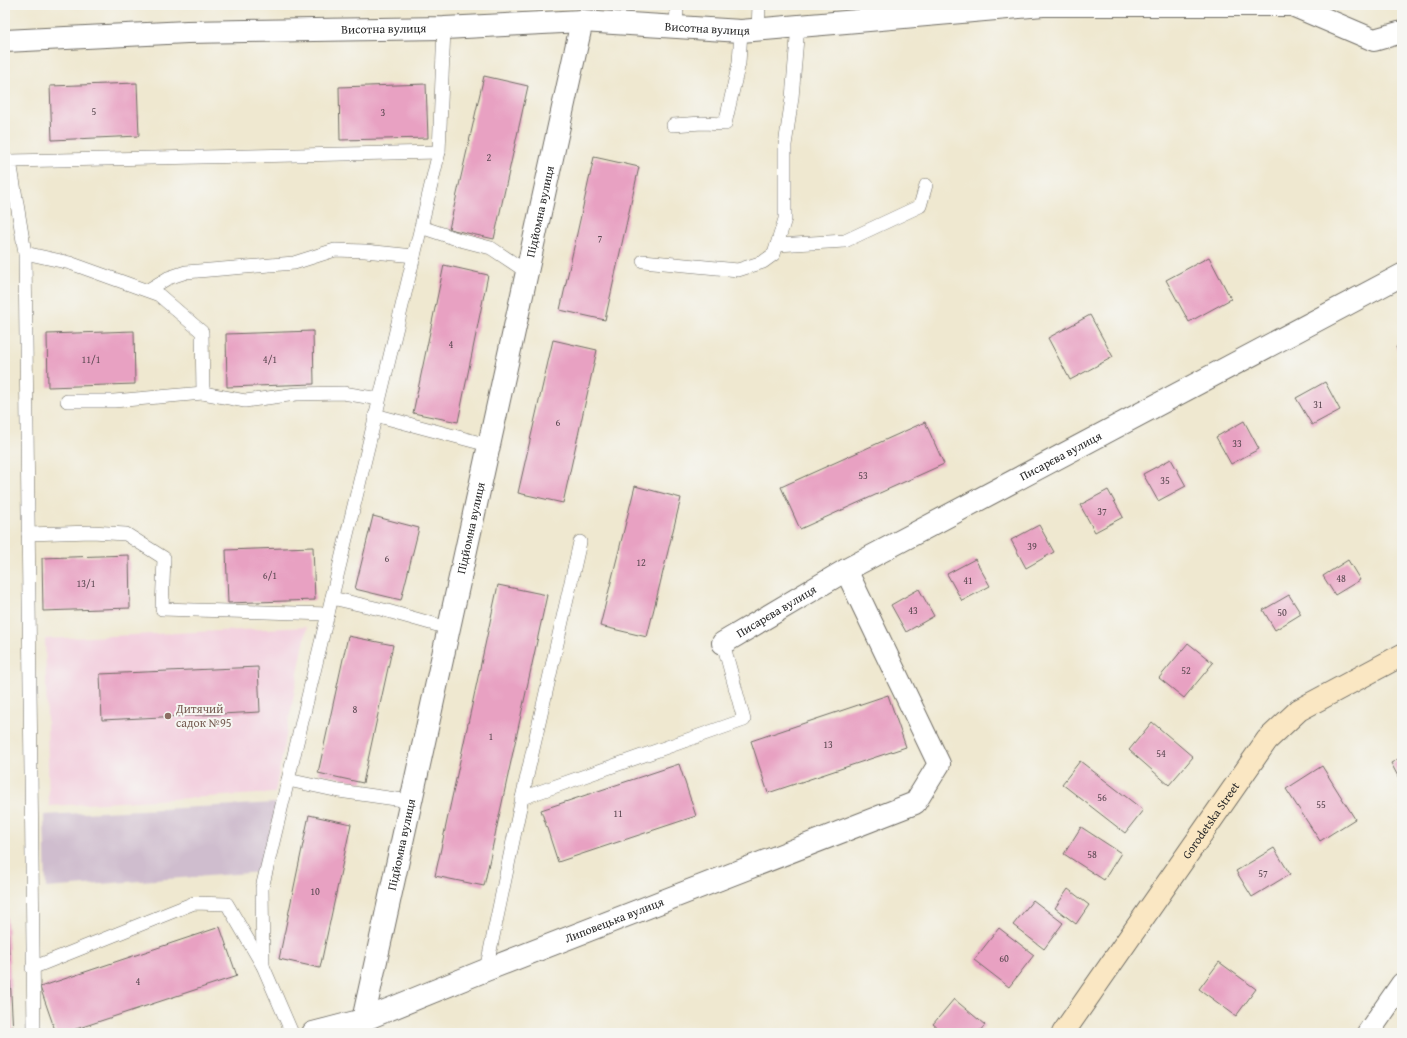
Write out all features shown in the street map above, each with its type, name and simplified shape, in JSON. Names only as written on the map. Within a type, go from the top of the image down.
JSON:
[{"type":"main road","name":"Gorodetska Street","points":[[1063,1033],[1267,740],[1299,710],[1402,655]]},
{"type":"street","name":"Висотна вулиця","points":[[5,41],[187,32],[444,28],[582,21],[676,28],[749,30],[1043,6],[1293,5],[1374,40],[1402,32]]},
{"type":"street","name":"Підйомна вулиця","points":[[360,1027],[582,21]]},
{"type":"street","name":"Писарєва вулиця","points":[[723,643],[846,570],[1402,275]]},
{"type":"street","name":"Липовецька вулиця","points":[[313,1033],[360,1027],[486,970],[915,803],[939,764],[846,570]]},
{"type":"street","points":[[1368,1033],[1402,984]]},
{"type":"lane","points":[[676,28],[677,5]]},
{"type":"lane","points":[[673,125],[702,123],[725,124],[749,30],[760,5]]},
{"type":"lane","points":[[643,261],[738,270],[763,262],[774,254],[785,219],[785,145],[792,98],[798,26]]},
{"type":"lane","points":[[263,966],[262,888],[439,152],[444,28]]},
{"type":"lane","points":[[34,1033],[32,968],[25,253],[10,161],[439,152]]},
{"type":"lane","points":[[777,245],[845,241],[920,206],[926,185]]},
{"type":"lane","points":[[421,227],[460,240],[492,248],[527,272]]},
{"type":"lane","points":[[148,290],[168,278],[186,272],[294,263],[335,250],[365,251],[414,256]]},
{"type":"lane","points":[[25,253],[70,263],[159,295],[202,332],[203,393]]},
{"type":"lane","points":[[67,401],[114,401],[203,393],[245,401],[296,394],[343,393],[380,399]]},
{"type":"lane","points":[[376,415],[488,445]]},
{"type":"lane","points":[[28,534],[92,532],[126,534],[164,558],[162,609],[328,614]]},
{"type":"lane","points":[[486,970],[522,798],[580,542]]},
{"type":"lane","points":[[332,598],[384,610],[448,628]]},
{"type":"lane","points":[[522,798],[744,720],[723,643]]},
{"type":"lane","points":[[288,780],[339,792],[410,801]]},
{"type":"lane","points":[[32,968],[194,902],[227,904],[263,966],[292,1033]]},
{"type":"shaded area","name":"Дитячий садок №95","points":[[307,627],[275,793],[49,806],[45,639]]},
{"type":"shaded area","points":[[277,803],[262,872],[46,888],[44,815]]},
{"type":"building","points":[[484,76],[528,86],[494,239],[449,229]]},
{"type":"building","points":[[137,83],[139,136],[52,140],[50,86]]},
{"type":"building","points":[[426,84],[428,138],[340,140],[339,87]]},
{"type":"building","points":[[594,157],[639,167],[605,320],[560,310]]},
{"type":"building","points":[[1209,257],[1231,299],[1189,322],[1166,280]]},
{"type":"building","points":[[444,265],[488,275],[458,422],[413,413]]},
{"type":"building","points":[[1090,315],[1113,357],[1070,380],[1048,338]]},
{"type":"building","points":[[134,331],[135,384],[48,387],[47,334]]},
{"type":"building","points":[[313,331],[314,384],[227,387],[226,334]]},
{"type":"building","points":[[553,340],[597,350],[563,503],[518,493]]},
{"type":"building","points":[[1402,344],[1402,358],[1396,347]]},
{"type":"building","points":[[1325,382],[1340,410],[1312,425],[1296,398]]},
{"type":"building","points":[[1244,421],[1259,449],[1231,464],[1216,437]]},
{"type":"building","points":[[925,422],[944,464],[800,529],[781,487]]},
{"type":"building","points":[[1171,459],[1186,486],[1158,501],[1143,474]]},
{"type":"building","points":[[635,486],[681,498],[647,637],[600,626]]},
{"type":"building","points":[[1108,490],[1123,517],[1095,532],[1080,505]]},
{"type":"building","points":[[373,516],[419,528],[401,600],[355,589]]},
{"type":"building","points":[[1039,525],[1054,552],[1026,568],[1011,540]]},
{"type":"building","points":[[313,547],[315,600],[228,603],[226,550]]},
{"type":"building","points":[[129,555],[130,608],[43,611],[42,558]]},
{"type":"building","points":[[975,559],[990,586],[962,601],[947,574]]},
{"type":"building","points":[[1348,560],[1360,580],[1335,595],[1323,576]]},
{"type":"building","points":[[498,585],[547,595],[484,886],[435,876]]},
{"type":"building","points":[[919,589],[934,616],[906,632],[891,605]]},
{"type":"building","points":[[1289,595],[1301,614],[1275,630],[1263,610]]},
{"type":"building","points":[[348,636],[393,645],[363,783],[318,773]]},
{"type":"building","points":[[1188,643],[1213,663],[1184,698],[1159,678]]},
{"type":"building","points":[[258,667],[260,712],[102,720],[100,674]]},
{"type":"building","points":[[888,695],[906,747],[768,793],[751,741]]},
{"type":"building","points":[[1152,722],[1193,757],[1169,785],[1129,750]]},
{"type":"building","points":[[1402,757],[1402,784],[1391,763]]},
{"type":"building","points":[[1080,761],[1143,810],[1125,833],[1062,784]]},
{"type":"building","points":[[679,764],[696,816],[558,862],[541,810]]},
{"type":"building","points":[[1322,766],[1355,819],[1320,841],[1286,789]]},
{"type":"building","points":[[309,815],[351,824],[320,968],[279,959]]},
{"type":"building","points":[[1081,827],[1121,853],[1104,880],[1064,854]]},
{"type":"building","points":[[1274,848],[1290,874],[1252,897],[1236,871]]},
{"type":"building","points":[[1068,889],[1089,905],[1076,924],[1055,908]]},
{"type":"building","points":[[6,899],[13,1033],[5,1033]]},
{"type":"building","points":[[1033,900],[1063,923],[1044,949],[1013,925]]},
{"type":"building","points":[[220,927],[237,976],[64,1033],[56,1033],[40,987]]},
{"type":"building","points":[[999,928],[1034,955],[1009,987],[974,960]]},
{"type":"building","points":[[1219,962],[1256,989],[1236,1016],[1199,989]]},
{"type":"building","points":[[954,999],[985,1025],[978,1033],[944,1033],[933,1024]]},
{"type":"place","name":"Дитячий садок №95","points":[[168,716]]}]
